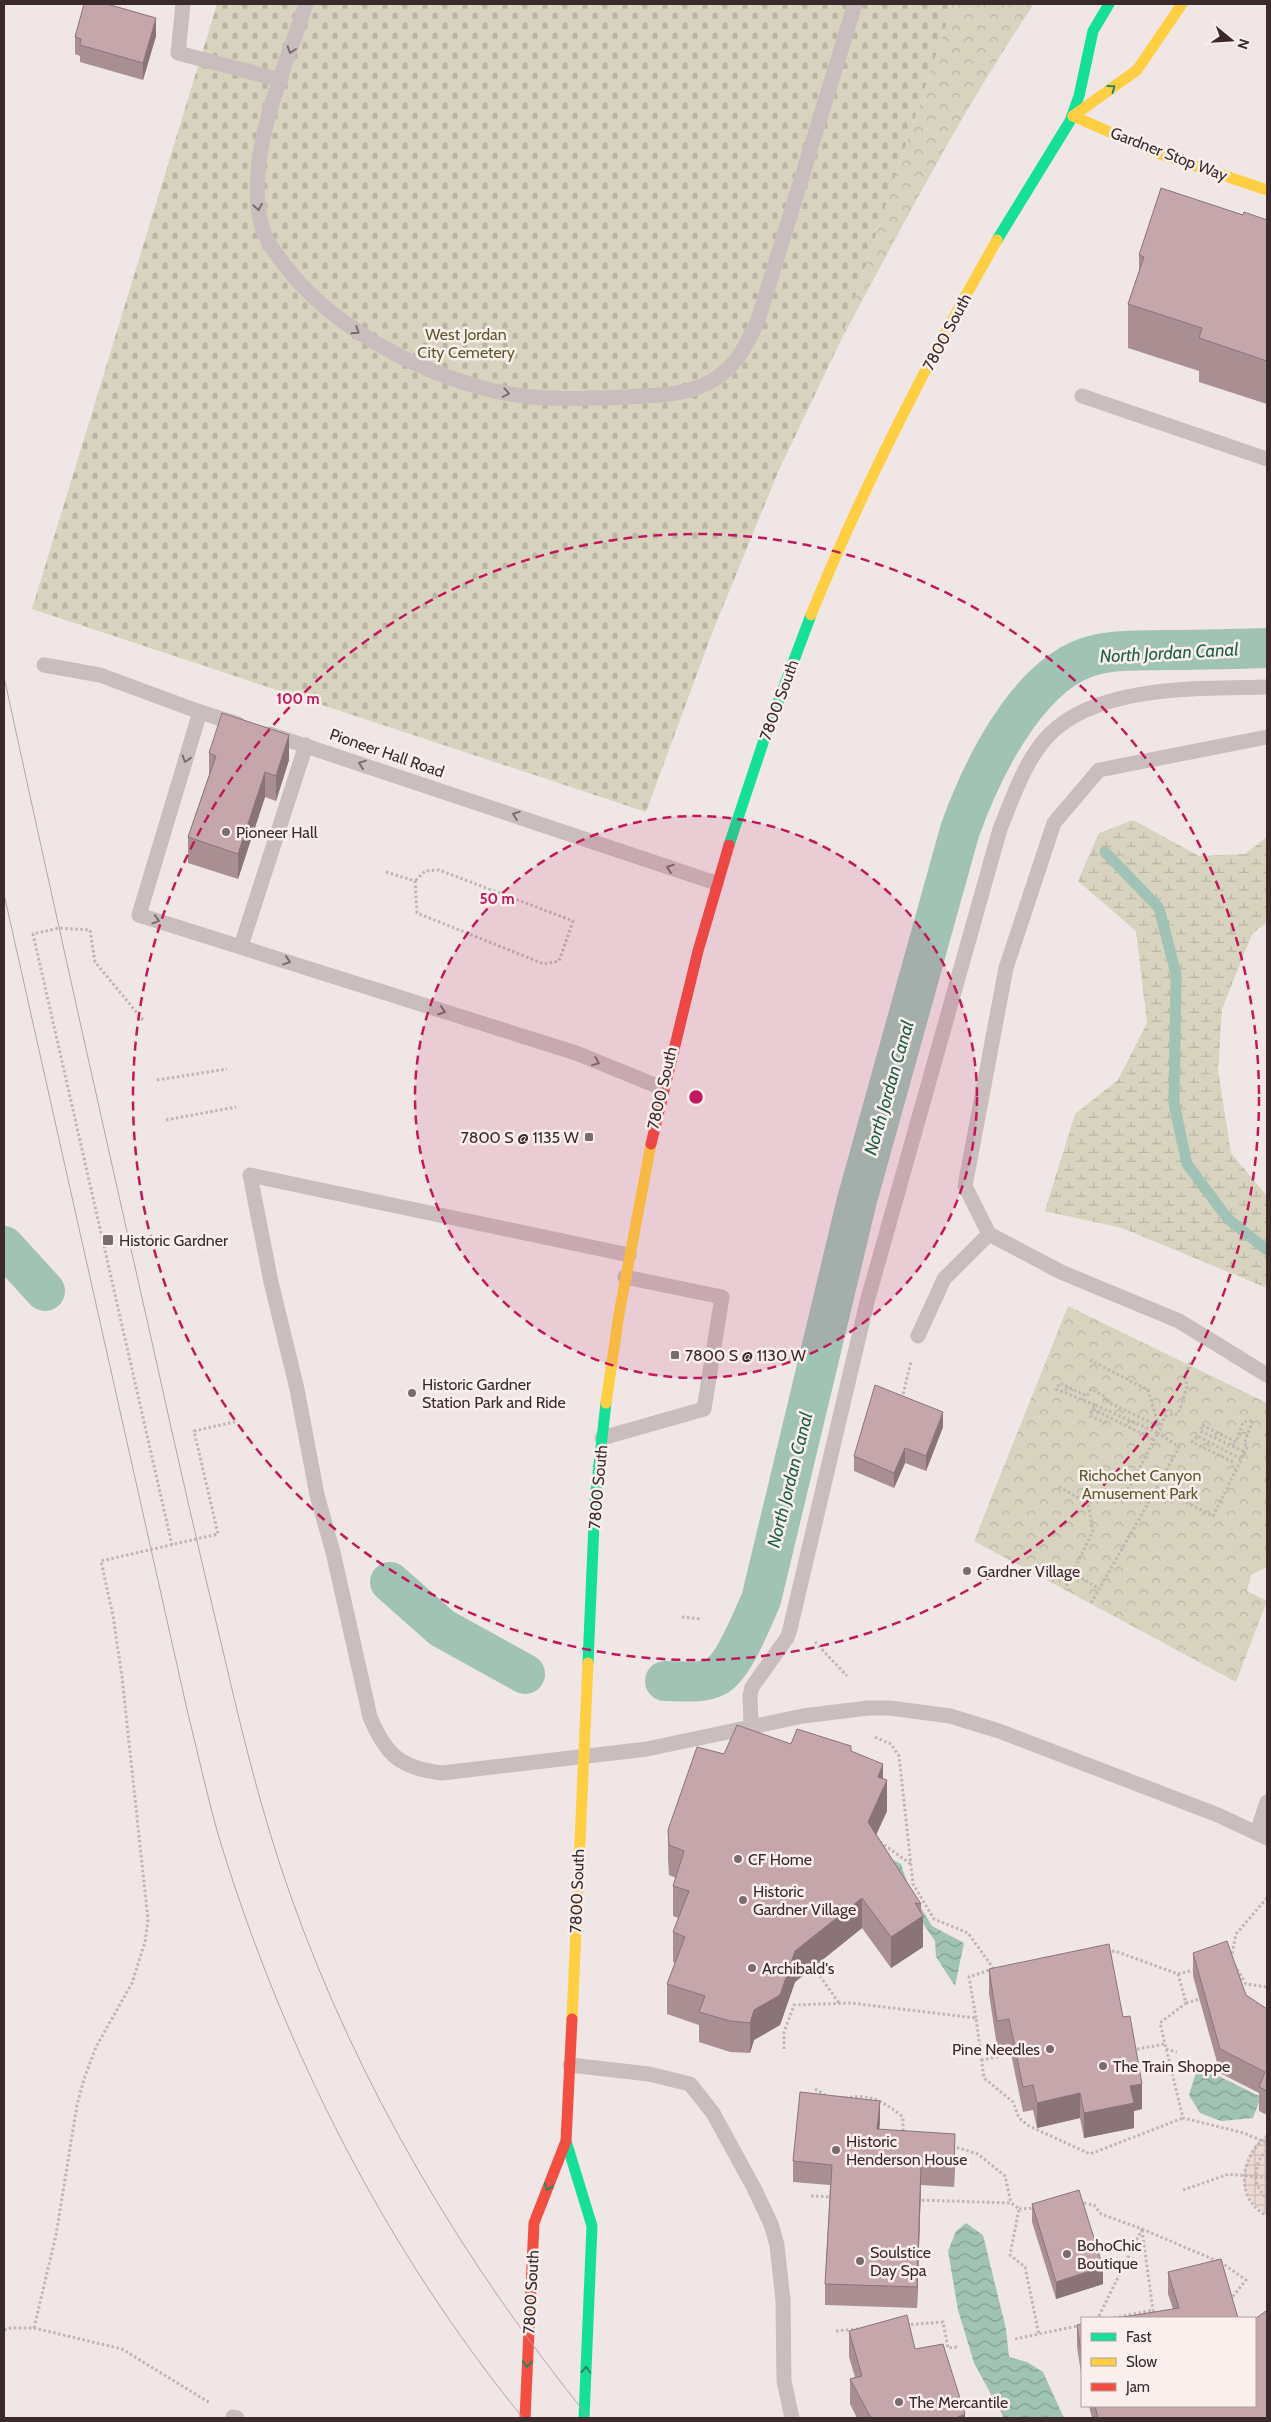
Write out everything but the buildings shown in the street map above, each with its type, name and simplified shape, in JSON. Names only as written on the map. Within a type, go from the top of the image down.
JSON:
[{"type":"main road","name":"7800 South","points":[[525,2418],[534,2223],[566,2141],[595,1500],[628,1255],[680,1010],[716,883],[793,663],[862,499],[951,322],[994,244],[1073,116],[1094,28],[1110,4]]},
{"type":"main road","name":"7800 South","points":[[1073,116],[1137,70],[1182,4]]},
{"type":"main road","name":"Gardner Stop Way","points":[[1073,116],[1160,154],[1267,190]]},
{"type":"main road","name":"7800 South","points":[[566,2141],[592,2226],[584,2418]]},
{"type":"lane","points":[[183,4],[178,53],[281,80]]},
{"type":"lane","points":[[306,4],[261,141],[256,199],[261,226],[270,246],[289,271],[332,314],[354,330],[406,358],[464,382],[491,390],[564,400],[682,392],[704,385],[718,377],[734,362],[747,343],[758,320],[855,4]]},
{"type":"lane","points":[[1082,396],[1267,459]]},
{"type":"lane","name":"Pioneer Hall Road","points":[[44,665],[100,675],[200,712],[306,745],[716,883]]},
{"type":"lane","points":[[751,1726],[750,1695],[752,1686],[787,1638],[793,1618],[867,1302],[1000,829],[1015,791],[1032,757],[1048,736],[1064,721],[1086,709],[1150,692],[1267,687]]},
{"type":"lane","points":[[200,712],[139,915],[576,1054],[662,1088]]},
{"type":"lane","points":[[1267,737],[1100,770],[1054,823],[1006,968],[966,1186],[989,1234],[1060,1272],[1179,1321],[1267,1375]]},
{"type":"lane","points":[[241,946],[306,745]]},
{"type":"lane","points":[[628,1255],[250,1175],[297,1389],[317,1495],[333,1552],[370,1716],[379,1738],[396,1758],[409,1766],[442,1773],[647,1749],[803,1716],[868,1708],[909,1710],[950,1716],[999,1731],[1218,1815],[1262,1835],[1267,1802]]},
{"type":"lane","points":[[918,1336],[944,1279],[989,1234]]},
{"type":"lane","points":[[602,1438],[704,1408],[722,1297],[625,1277]]},
{"type":"lane","points":[[570,2065],[649,2074],[690,2084],[713,2113],[754,2188],[771,2224],[777,2244],[783,2300],[784,2381],[792,2418]]},
{"type":"path","points":[[439,870],[573,921],[559,962],[544,964],[417,913],[415,881],[425,871],[439,870]]},
{"type":"path","points":[[386,872],[415,881]]},
{"type":"path","points":[[143,1020],[94,962],[90,930],[59,928],[33,934],[172,1545]]},
{"type":"path","points":[[157,1080],[227,1069]]},
{"type":"path","points":[[166,1120],[236,1107]]},
{"type":"path","points":[[1127,1491],[1165,1416],[1178,1414],[1187,1387],[1185,1375],[1202,1335]]},
{"type":"path","points":[[901,1400],[918,1336]]},
{"type":"path","points":[[1090,1360],[1148,1390],[1160,1427]]},
{"type":"path","points":[[1091,1603],[1180,1447],[1158,1433],[1056,1389],[1060,1382],[1087,1396],[1091,1389],[1106,1397],[1104,1400],[1160,1427]]},
{"type":"path","points":[[1094,1407],[1090,1416],[1106,1423]]},
{"type":"path","points":[[1094,1407],[1154,1440]]},
{"type":"path","points":[[1157,1488],[1213,1516],[1241,1459],[1245,1452],[1248,1446],[1244,1444],[1253,1420],[1244,1422],[1236,1442],[1202,1425],[1200,1431],[1245,1452]]},
{"type":"path","points":[[34,2328],[56,2235],[76,2105],[96,2047],[132,1983],[145,1942],[148,1920],[122,1677],[113,1616],[101,1561],[218,1534],[194,1431],[238,1421]]},
{"type":"path","points":[[1233,1462],[1192,1442],[1198,1436],[1241,1459]]},
{"type":"path","points":[[1059,1487],[1088,1503],[1093,1530],[1064,1589]]},
{"type":"path","points":[[1073,1573],[1100,1589]]},
{"type":"path","points":[[682,1616],[702,1619]]},
{"type":"path","points":[[793,1618],[847,1676]]},
{"type":"path","points":[[871,1735],[891,1744],[899,1756],[913,1884],[934,1919],[968,1933],[993,1968]]},
{"type":"path","points":[[875,1838],[911,1864]]},
{"type":"path","points":[[1246,1984],[1231,1959],[1236,1934],[1267,1898]]},
{"type":"path","points":[[1106,1952],[1115,1951],[1178,1974],[1204,1967]]},
{"type":"path","points":[[1222,1962],[1231,1959]]},
{"type":"path","points":[[1002,1967],[993,1968],[969,1977],[984,2078],[1014,2102],[1019,2118],[1029,2126],[1090,2154],[1183,2118],[1244,2133],[1267,2143]]},
{"type":"path","points":[[814,1968],[839,2004]]},
{"type":"path","points":[[1178,1974],[1186,2003]]},
{"type":"path","points":[[1238,1987],[1246,1984],[1267,1987]]},
{"type":"path","points":[[1183,2118],[1160,2023],[1186,2003],[1212,1995]]},
{"type":"path","points":[[784,2049],[784,2032],[794,2005],[850,2003],[976,2018]]},
{"type":"path","points":[[1131,2050],[1166,2047],[1177,2052]]},
{"type":"path","points":[[981,2060],[1011,2054]]},
{"type":"path","points":[[815,2089],[832,2100]]},
{"type":"path","points":[[841,2098],[860,2095],[884,2102],[903,2117],[903,2133],[900,2142]]},
{"type":"path","points":[[903,2133],[911,2135]]},
{"type":"path","points":[[1267,2136],[1247,2158],[1244,2176],[1246,2188],[1252,2202],[1267,2216]]},
{"type":"path","points":[[944,2144],[978,2154],[1005,2176],[1011,2203],[1018,2210]]},
{"type":"path","points":[[1267,2150],[1260,2158],[1256,2177],[1258,2187],[1267,2198]]},
{"type":"path","points":[[1183,2190],[1229,2174],[1267,2178]]},
{"type":"path","points":[[812,2196],[838,2197]]},
{"type":"path","points":[[912,2199],[1011,2203]]},
{"type":"path","points":[[1075,2202],[1083,2201],[1094,2205],[1101,2214],[1222,2263],[1246,2280],[1227,2303]]},
{"type":"path","points":[[1018,2210],[1044,2206]]},
{"type":"path","points":[[1018,2210],[1010,2255],[1025,2267],[1039,2335]]},
{"type":"path","points":[[1142,2229],[1155,2317]]},
{"type":"path","points":[[1098,2317],[1142,2229]]},
{"type":"path","points":[[1119,2317],[1153,2310]]},
{"type":"path","points":[[904,2326],[942,2322],[948,2348],[958,2347]]},
{"type":"path","points":[[1015,2339],[1081,2325]]},
{"type":"path","points":[[4,2330],[11,2328],[34,2328],[122,2349],[235,2417]]},
{"type":"path","points":[[836,2331],[865,2329]]},
{"type":"green space","name":"West Jordan City Cemetery","points":[[217,4],[953,4],[840,342],[778,472],[711,636],[646,812],[32,609]]},
{"type":"green space","points":[[953,4],[1034,4],[957,128],[840,342]]},
{"type":"green space","points":[[1133,820],[1199,856],[1245,854],[1267,837],[1267,922],[1252,934],[1222,1009],[1218,1070],[1231,1153],[1267,1196],[1267,1288],[1122,1228],[1045,1211],[1075,1114],[1118,1080],[1147,1023],[1136,931],[1078,881],[1099,833]]},
{"type":"green space","name":"Richochet Canyon Amusement Park","points":[[1068,1306],[1267,1403],[1267,1567],[1251,1575],[1247,1591],[1267,1601],[1236,1682],[974,1541]]},
{"type":"shaded area","points":[[1267,2136],[1267,2216],[1251,2202],[1245,2188],[1244,2176],[1247,2158],[1255,2145]]},
{"type":"water","points":[[881,1854],[901,1864],[909,1888],[932,1926],[964,1943],[955,1986],[936,1957],[935,1941],[899,1889]]},
{"type":"water","points":[[1198,2066],[1261,2097],[1253,2118],[1221,2121],[1200,2113],[1189,2095]]},
{"type":"water","points":[[966,2223],[983,2235],[1006,2329],[1009,2357],[1027,2362],[1043,2372],[1064,2418],[1004,2418],[974,2363],[958,2310],[948,2251],[956,2231]]},
{"type":"waterway","name":"North Jordan Canal","points":[[665,1681],[704,1681],[722,1672],[736,1654],[761,1600],[857,1200],[960,830],[993,756],[1024,707],[1043,686],[1063,670],[1085,658],[1104,653],[1124,651],[1267,648]]},
{"type":"waterway","points":[[1105,852],[1159,908],[1176,974],[1174,1104],[1187,1164],[1228,1219],[1267,1250]]},
{"type":"waterway","name":"North Jordan Canal","points":[[4,1246],[45,1291]]},
{"type":"waterway","name":"North Jordan Canal","points":[[390,1582],[442,1628],[525,1674]]},
{"type":"tram line","points":[[4,677],[196,1538],[245,1743],[290,1894],[317,1965],[348,2035],[381,2103],[417,2169],[498,2296],[542,2358],[589,2418]]},
{"type":"tram line","points":[[4,894],[188,1714],[216,1828],[247,1921],[276,1997],[309,2072],[345,2146],[384,2217],[427,2287],[473,2354],[523,2418]]},
{"type":"traffic: fast","points":[[997,240],[1070,121],[1079,96],[1093,31],[1109,4]]},
{"type":"traffic: fast","points":[[729,845],[765,737],[811,615]]},
{"type":"traffic: fast","points":[[588,1663],[595,1500],[606,1403]]},
{"type":"traffic: fast","points":[[566,2141],[592,2226],[584,2418]]},
{"type":"traffic: slow","points":[[1073,116],[1137,70],[1182,4]]},
{"type":"traffic: slow","points":[[1073,116],[1160,154],[1267,190]]},
{"type":"traffic: slow","points":[[811,615],[852,519],[898,424],[997,240]]},
{"type":"traffic: slow","points":[[606,1403],[619,1314],[651,1144]]},
{"type":"traffic: slow","points":[[572,2019],[588,1663]]},
{"type":"traffic: jam","points":[[651,1144],[698,951],[729,845]]},
{"type":"traffic: jam","points":[[525,2418],[534,2223],[566,2141],[572,2019]]},
{"type":"place","name":"Pioneer Hall","points":[[226,832]]},
{"type":"place","name":"7800 S @ 1135 W","points":[[589,1137]]},
{"type":"place","name":"Historic Gardner","points":[[108,1240]]},
{"type":"place","name":"7800 S @ 1130 W","points":[[675,1355]]},
{"type":"place","name":"Historic Gardner Station Park and Ride","points":[[412,1393]]},
{"type":"place","name":"Gardner Village","points":[[967,1571]]},
{"type":"place","name":"CF Home","points":[[738,1859]]},
{"type":"place","name":"Historic Gardner Village","points":[[743,1900]]},
{"type":"place","name":"Archibald's","points":[[752,1968]]},
{"type":"place","name":"Pine Needles","points":[[1050,2049]]},
{"type":"place","name":"The Train Shoppe","points":[[1103,2066]]},
{"type":"place","name":"Historic Henderson House","points":[[836,2150]]},
{"type":"place","name":"BohoChic Boutique","points":[[1067,2254]]},
{"type":"place","name":"Soulstice Day Spa","points":[[860,2261]]},
{"type":"place","name":"The Mercantile","points":[[899,2402]]}]
